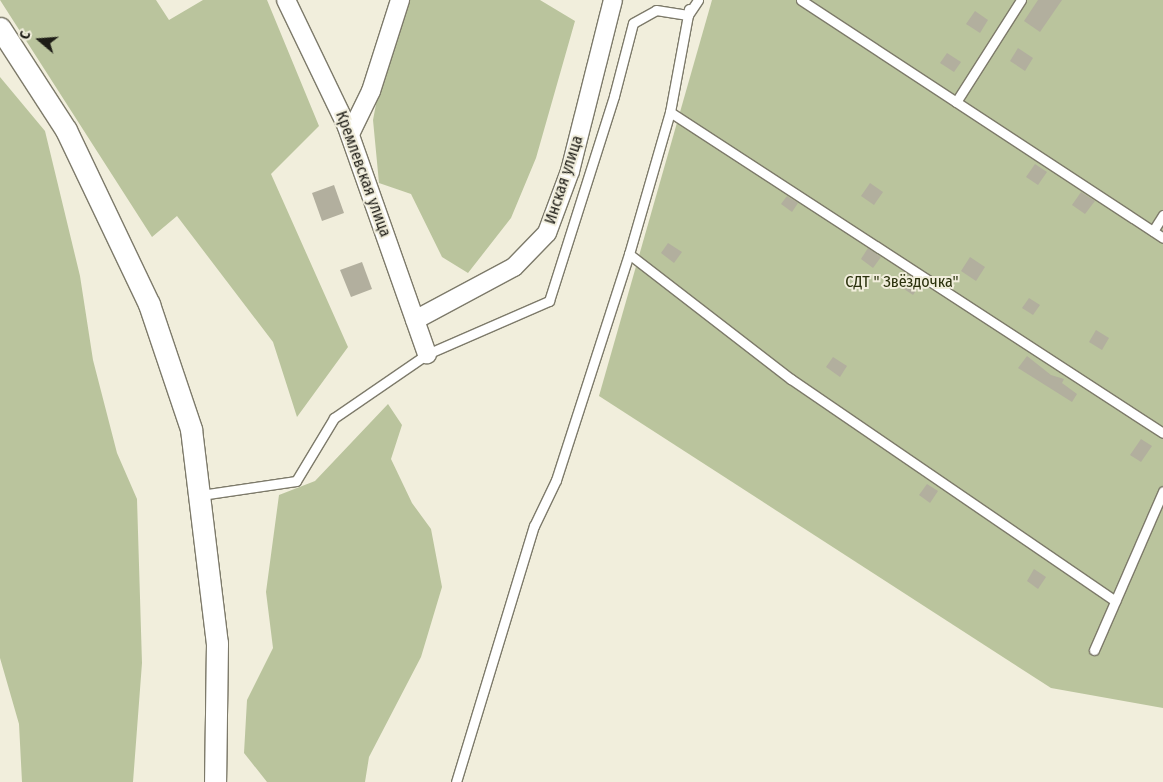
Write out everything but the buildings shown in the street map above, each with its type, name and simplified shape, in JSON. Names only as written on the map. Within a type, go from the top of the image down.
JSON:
[{"type":"street","name":"Кремлевская улица","points":[[286,0],[350,134],[427,354]]},
{"type":"street","points":[[350,134],[371,91],[400,0]]},
{"type":"street","name":"Инская улица","points":[[415,320],[514,267],[547,233],[570,171],[614,0]]},
{"type":"street","points":[[0,28],[66,130],[149,304],[190,429],[201,495],[217,643],[215,782]]},
{"type":"lane","points":[[456,782],[525,554],[556,480],[629,254],[670,112],[688,15],[693,0]]},
{"type":"lane","points":[[688,15],[698,0]]},
{"type":"lane","points":[[801,0],[1163,238]]},
{"type":"lane","points":[[956,102],[1021,0]]},
{"type":"lane","points":[[201,495],[296,481],[334,418],[427,354],[549,301],[614,96],[633,23],[656,10],[688,15]]},
{"type":"lane","points":[[670,112],[1163,433]]},
{"type":"lane","points":[[1153,231],[1163,215]]},
{"type":"lane","points":[[629,254],[791,379],[1115,601]]},
{"type":"lane","points":[[1094,650],[1163,491]]},
{"type":"green space","points":[[0,0],[156,0],[169,20],[203,0],[267,0],[319,126],[271,174],[348,347],[297,417],[273,342],[177,216],[152,237]]},
{"type":"green space","points":[[401,0],[540,0],[575,21],[536,158],[511,218],[468,273],[442,257],[411,194],[379,183],[373,120],[390,30]]},
{"type":"green space","name":"СДТ \" Звёздочка\"","points":[[712,0],[1163,0],[1163,708],[1051,688],[599,396]]},
{"type":"green space","points":[[0,77],[45,131],[80,276],[93,360],[117,453],[137,499],[142,663],[133,782],[22,782],[19,724],[0,658]]},
{"type":"green space","points":[[388,404],[402,425],[391,459],[412,503],[431,529],[442,587],[421,657],[369,757],[365,782],[267,782],[244,753],[247,700],[273,648],[266,592],[279,495],[315,481]]}]
